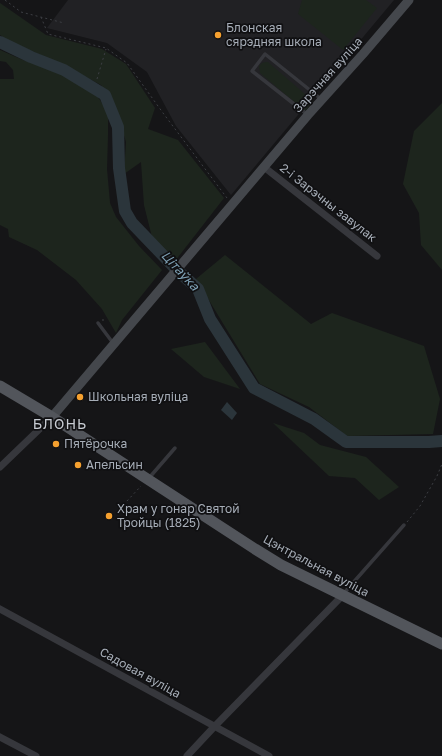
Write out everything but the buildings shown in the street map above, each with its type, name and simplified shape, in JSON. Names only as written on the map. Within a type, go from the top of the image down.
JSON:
[{"type":"main road","name":"Зарэчная вуліца","points":[[115,342],[308,115],[373,43],[409,0]]},
{"type":"main road","points":[[52,417],[115,342]]},
{"type":"main road","name":"Цэнтральная вуліца","points":[[0,386],[52,417],[281,565],[442,644]]},
{"type":"street","name":"2-і Зарэчны завулак","points":[[264,167],[377,256]]},
{"type":"street","points":[[0,467],[52,417]]},
{"type":"street","points":[[187,756],[342,596]]},
{"type":"street","name":"Садовая вуліца","points":[[0,609],[269,756]]},
{"type":"street","points":[[0,738],[36,756]]},
{"type":"lane","points":[[308,115],[252,71],[264,54],[322,100]]},
{"type":"lane","points":[[98,323],[115,342]]},
{"type":"lane","points":[[148,479],[176,448]]},
{"type":"lane","points":[[342,596],[404,525]]},
{"type":"path","points":[[5,0],[21,12],[64,23]]},
{"type":"path","points":[[41,17],[48,34],[106,48],[127,63],[232,204]]},
{"type":"path","points":[[97,79],[106,48]]},
{"type":"path","points":[[404,525],[420,506],[442,464]]},
{"type":"path","points":[[127,501],[148,479]]},
{"type":"shaded area","points":[[68,0],[394,0],[231,195],[176,126],[147,72],[107,43],[47,28]]},
{"type":"shaded area","points":[[302,0],[366,0],[377,8],[343,50],[298,14]]},
{"type":"shaded area","points":[[0,3],[46,35],[102,49],[126,64],[155,108],[148,129],[178,140],[224,198],[175,261],[152,237],[144,205],[141,162],[124,174],[126,142],[116,109],[101,85],[65,66],[9,41],[0,35]]},
{"type":"shaded area","points":[[0,50],[23,60],[48,67],[80,82],[98,97],[108,112],[107,169],[110,203],[116,217],[139,246],[162,270],[122,320],[116,333],[102,309],[76,280],[37,250],[9,237],[8,229],[0,225],[0,79],[14,79],[13,70],[6,62],[0,61]]},
{"type":"shaded area","points":[[268,62],[313,101],[305,111],[260,73],[259,66]]},
{"type":"shaded area","points":[[442,103],[442,270],[421,245],[419,213],[403,184],[414,131]]},
{"type":"shaded area","points":[[225,255],[311,324],[332,313],[424,346],[440,399],[433,434],[347,436],[309,407],[260,384],[196,279]]},
{"type":"shaded area","points":[[205,342],[240,389],[204,377],[171,349]]},
{"type":"shaded area","points":[[227,402],[237,413],[232,420],[221,410]]},
{"type":"shaded area","points":[[273,423],[304,433],[320,445],[366,457],[399,487],[379,500],[355,478],[329,476]]},
{"type":"waterway","name":"Цітаўка","points":[[0,42],[31,57],[64,70],[105,95],[118,127],[119,168],[125,211],[132,223],[178,271],[198,289],[210,319],[254,388],[314,419],[346,442],[442,441]]},
{"type":"place","name":"Блонская сярэдняя школа","points":[[218,35]]},
{"type":"place","name":"Школьная вуліца","points":[[80,397]]},
{"type":"place","name":"Пятёрочка","points":[[56,444]]},
{"type":"place","name":"Апельсин","points":[[78,465]]},
{"type":"place","name":"Храм у гонар Святой Тройцы (1825)","points":[[109,516]]},
{"type":"district","name":"БЛОНЬ","points":[[60,425]]}]
